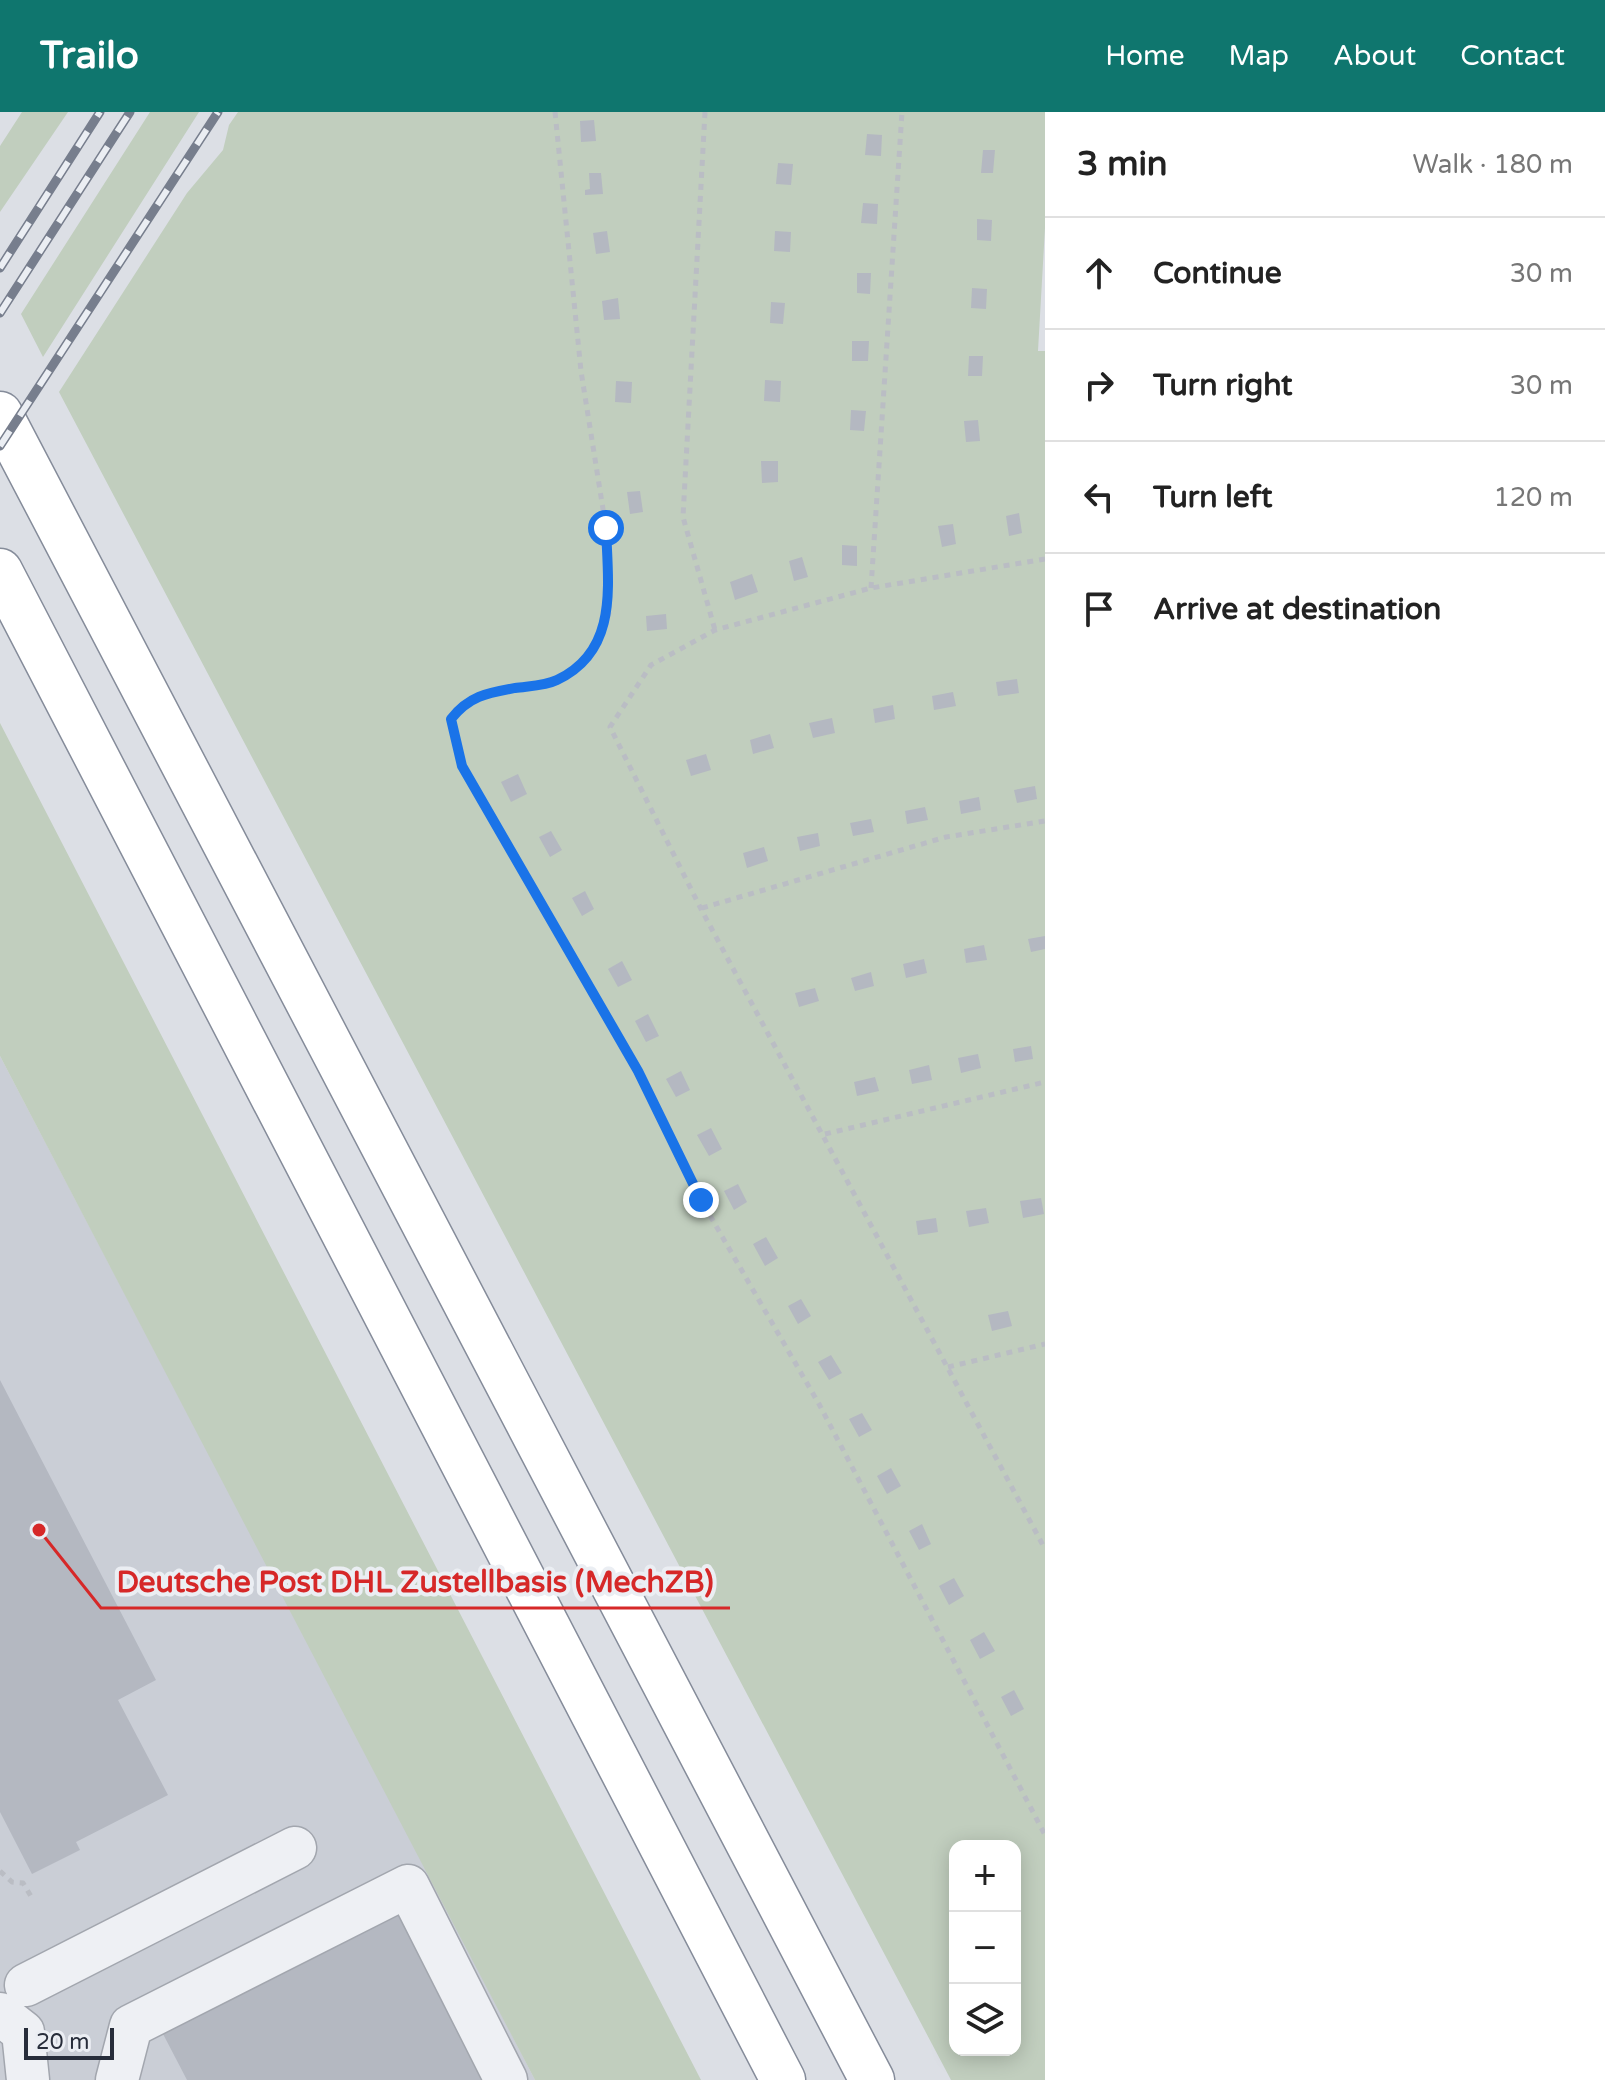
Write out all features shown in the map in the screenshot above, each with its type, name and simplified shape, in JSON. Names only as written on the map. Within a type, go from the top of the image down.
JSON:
[{"type":"highway","points":[[0,414],[872,2080]]},
{"type":"highway","points":[[0,571],[783,2080]]},
{"type":"lane","points":[[28,2080],[23,2032],[13,2000],[295,1848]]},
{"type":"lane","points":[[117,2080],[131,2026],[408,1886],[506,2080]]},
{"type":"path","points":[[555,112],[581,371],[606,528],[609,613],[586,662],[555,681],[484,694],[465,702],[451,719],[462,766],[638,1071],[701,1200],[827,1418],[1045,1835]]},
{"type":"path","points":[[705,112],[683,517],[715,630]]},
{"type":"path","points":[[871,588],[902,112]]},
{"type":"path","points":[[1045,559],[871,588],[715,630],[651,665],[610,727],[701,909],[825,1134],[1045,1549]]},
{"type":"path","points":[[701,909],[946,837],[1045,821]]},
{"type":"path","points":[[825,1134],[1045,1082]]},
{"type":"path","points":[[948,1367],[1045,1344]]},
{"type":"path","points":[[0,1871],[12,1882],[23,1883],[32,1898]]},
{"type":"shaded area","points":[[0,1056],[416,1849],[535,2080],[0,2080]]},
{"type":"green space","points":[[22,112],[68,112],[0,212],[0,146]]},
{"type":"green space","points":[[150,112],[199,112],[43,357],[21,314]]},
{"type":"green space","points":[[238,112],[1045,112],[1045,228],[1038,351],[1045,351],[1045,2080],[951,2080],[59,392],[187,193],[223,150],[229,125]]},
{"type":"green space","points":[[0,723],[701,2080],[535,2080],[0,1056]]},
{"type":"building","points":[[594,120],[596,141],[581,142],[580,121]]},
{"type":"building","points":[[867,134],[882,135],[881,156],[865,155]]},
{"type":"building","points":[[983,150],[995,150],[993,173],[981,173]]},
{"type":"building","points":[[778,163],[793,164],[791,185],[776,184]]},
{"type":"building","points":[[589,173],[601,173],[603,194],[585,195],[585,190],[590,189]]},
{"type":"building","points":[[863,203],[878,204],[877,224],[861,223]]},
{"type":"building","points":[[977,219],[992,220],[991,241],[977,240]]},
{"type":"building","points":[[607,231],[610,252],[596,254],[593,233]]},
{"type":"building","points":[[775,231],[791,232],[790,252],[774,251]]},
{"type":"building","points":[[857,273],[871,273],[870,294],[857,293]]},
{"type":"building","points":[[972,288],[987,289],[986,309],[971,308]]},
{"type":"building","points":[[618,298],[620,319],[604,320],[602,301]]},
{"type":"building","points":[[771,302],[785,303],[783,324],[770,323]]},
{"type":"building","points":[[852,341],[869,341],[868,361],[852,361]]},
{"type":"building","points":[[969,356],[983,356],[982,376],[968,376]]},
{"type":"building","points":[[765,380],[781,381],[780,402],[764,401]]},
{"type":"building","points":[[616,381],[632,382],[631,403],[615,402]]},
{"type":"building","points":[[851,410],[866,411],[864,431],[850,430]]},
{"type":"building","points":[[978,420],[980,441],[966,442],[964,421]]},
{"type":"building","points":[[761,461],[778,461],[778,482],[762,483]]},
{"type":"building","points":[[640,491],[643,512],[630,514],[627,492]]},
{"type":"building","points":[[1019,513],[1022,533],[1009,536],[1006,516]]},
{"type":"building","points":[[953,524],[956,544],[942,547],[938,526]]},
{"type":"building","points":[[842,545],[857,546],[857,566],[842,565]]},
{"type":"building","points":[[802,557],[808,577],[794,581],[789,561]]},
{"type":"building","points":[[752,574],[758,592],[735,600],[730,582]]},
{"type":"building","points":[[666,614],[667,629],[647,631],[646,616]]},
{"type":"building","points":[[1017,679],[1019,693],[998,696],[996,682]]},
{"type":"building","points":[[953,692],[956,706],[934,710],[932,696]]},
{"type":"building","points":[[893,705],[895,719],[875,723],[873,709]]},
{"type":"building","points":[[832,718],[835,733],[813,738],[809,723]]},
{"type":"building","points":[[770,734],[774,748],[753,754],[750,740]]},
{"type":"building","points":[[706,754],[711,770],[691,776],[686,760]]},
{"type":"building","points":[[518,774],[527,794],[511,802],[501,782]]},
{"type":"building","points":[[1035,786],[1037,799],[1017,803],[1014,790]]},
{"type":"building","points":[[979,797],[981,810],[961,814],[959,801]]},
{"type":"building","points":[[925,807],[928,820],[907,824],[905,811]]},
{"type":"building","points":[[871,819],[874,832],[853,836],[850,823]]},
{"type":"building","points":[[551,831],[562,850],[550,857],[539,837]]},
{"type":"building","points":[[818,833],[820,846],[800,851],[797,837]]},
{"type":"building","points":[[764,847],[768,861],[747,868],[743,853]]},
{"type":"building","points":[[585,891],[594,909],[582,916],[572,898]]},
{"type":"building","points":[[1045,936],[1045,949],[1031,952],[1028,939]]},
{"type":"building","points":[[984,945],[987,960],[966,963],[964,949]]},
{"type":"building","points":[[924,959],[927,973],[906,978],[903,964]]},
{"type":"building","points":[[622,961],[632,980],[618,987],[608,969]]},
{"type":"building","points":[[871,972],[874,986],[855,991],[851,978]]},
{"type":"building","points":[[815,988],[819,1001],[799,1007],[795,993]]},
{"type":"building","points":[[648,1014],[659,1036],[646,1042],[635,1021]]},
{"type":"building","points":[[1031,1046],[1033,1059],[1015,1062],[1013,1049]]},
{"type":"building","points":[[978,1054],[981,1068],[961,1073],[958,1058]]},
{"type":"building","points":[[929,1065],[932,1080],[912,1084],[909,1070]]},
{"type":"building","points":[[681,1071],[690,1090],[676,1097],[666,1079]]},
{"type":"building","points":[[875,1077],[879,1091],[857,1096],[854,1082]]},
{"type":"building","points":[[711,1128],[722,1149],[709,1156],[697,1135]]},
{"type":"building","points":[[738,1184],[747,1202],[734,1210],[724,1191]]},
{"type":"building","points":[[1041,1198],[1044,1214],[1023,1218],[1020,1201]]},
{"type":"building","points":[[986,1208],[989,1223],[969,1227],[966,1211]]},
{"type":"building","points":[[936,1218],[938,1232],[918,1235],[916,1221]]},
{"type":"building","points":[[766,1237],[778,1258],[765,1266],[753,1244]]},
{"type":"building","points":[[801,1299],[811,1316],[798,1324],[788,1306]]},
{"type":"building","points":[[1008,1311],[1012,1326],[992,1331],[988,1315]]},
{"type":"building","points":[[831,1355],[842,1373],[829,1380],[818,1362]]},
{"type":"building","points":[[0,1380],[156,1680],[118,1700],[168,1795],[76,1842],[80,1850],[32,1874],[0,1812]]},
{"type":"building","points":[[862,1413],[872,1430],[859,1437],[849,1419]]},
{"type":"building","points":[[891,1468],[901,1486],[887,1494],[877,1476]]},
{"type":"building","points":[[922,1524],[931,1544],[919,1550],[909,1531]]},
{"type":"building","points":[[954,1578],[964,1596],[949,1605],[939,1586]]},
{"type":"building","points":[[984,1632],[995,1651],[980,1659],[970,1640]]},
{"type":"building","points":[[1014,1690],[1024,1709],[1011,1716],[1001,1697]]},
{"type":"building","points":[[399,1908],[488,2080],[187,2080],[162,2032]]},
{"type":"railway","points":[[0,268],[100,112]]},
{"type":"railway","points":[[0,313],[130,112]]},
{"type":"railway","points":[[0,446],[218,112]]},
{"type":"place","name":"Deutsche Post DHL Zustellbasis (MechZB)","points":[[39,1530]]},
{"type":"route","points":[[606,528],[609,613],[586,662],[555,681],[484,694],[465,702],[451,719],[462,766],[486,803],[564,949],[638,1071],[701,1200]]}]
